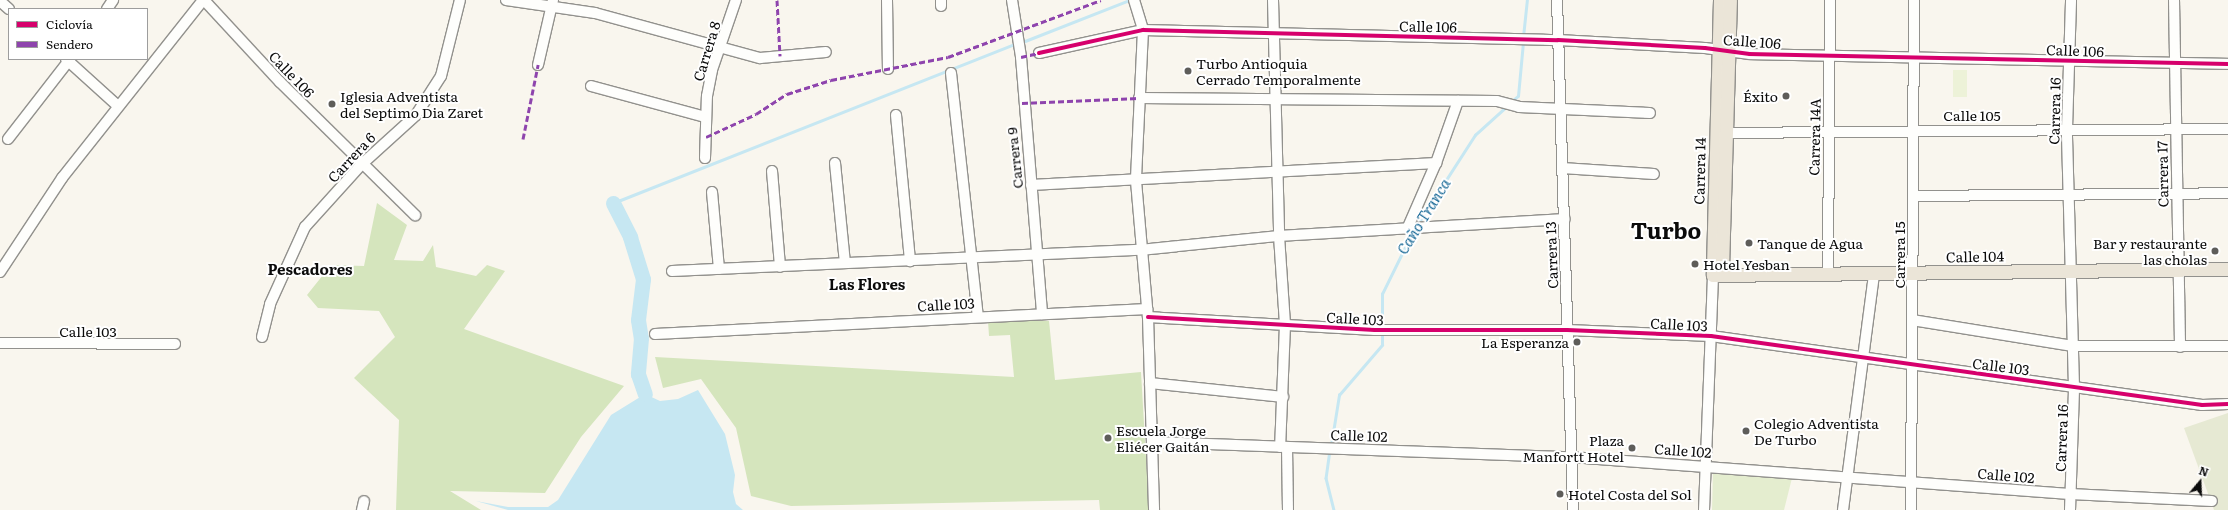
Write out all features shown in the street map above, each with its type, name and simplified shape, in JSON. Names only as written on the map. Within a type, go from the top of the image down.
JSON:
[{"type":"main road","name":"Carrera 14","points":[[1718,274],[1723,50],[1720,0]]},
{"type":"main road","name":"Carrera 14","points":[[1723,50],[1730,0]]},
{"type":"main road","name":"Calle 104","points":[[1718,274],[2228,269]]},
{"type":"street","points":[[0,272],[23,232],[118,106],[204,0]]},
{"type":"street","name":"Calle 106","points":[[204,0],[280,82],[415,215]]},
{"type":"street","name":"Carrera 6","points":[[262,337],[270,304],[306,227],[362,164],[416,115],[441,76],[460,0]]},
{"type":"street","points":[[506,0],[552,4],[595,13],[760,58],[826,52]]},
{"type":"street","name":"Carrera 8","points":[[705,158],[706,117],[712,70],[722,47],[736,0]]},
{"type":"street","points":[[887,0],[888,69]]},
{"type":"street","name":"Carrera 9","points":[[1012,0],[1021,57],[1042,314]]},
{"type":"street","points":[[1134,0],[1143,30],[1136,181],[1140,250],[1147,313],[1154,510]]},
{"type":"street","points":[[1273,0],[1274,101],[1279,236],[1285,325],[1283,397],[1284,447],[1288,510]]},
{"type":"street","name":"Carrera 13","points":[[1557,0],[1573,510]]},
{"type":"street","name":"Carrera 14A","points":[[1828,273],[1827,133],[1830,0]]},
{"type":"street","name":"Carrera 15","points":[[1911,510],[1910,482],[1913,272],[1912,129],[1914,0]]},
{"type":"street","name":"Carrera 16","points":[[2070,510],[2074,386],[2070,271],[2068,129],[2071,0]]},
{"type":"street","name":"Carrera 17","points":[[2174,0],[2177,270],[2180,347]]},
{"type":"street","points":[[0,1],[8,8]]},
{"type":"street","points":[[538,65],[552,4]]},
{"type":"street","name":"Calle 106","points":[[1040,53],[1143,30],[1558,40],[1829,55],[2228,64]]},
{"type":"street","points":[[8,139],[68,60],[118,106]]},
{"type":"street","points":[[950,73],[978,317]]},
{"type":"street","points":[[591,86],[706,117]]},
{"type":"street","points":[[1139,98],[1274,101],[1497,101],[1519,106],[1650,113]]},
{"type":"street","points":[[1409,227],[1436,163],[1458,101]]},
{"type":"street","points":[[896,115],[910,260]]},
{"type":"street","name":"Calle 105","points":[[1721,133],[1827,133],[1912,129],[2228,129]]},
{"type":"street","points":[[835,163],[845,264]]},
{"type":"street","points":[[1031,185],[1136,181],[1436,163]]},
{"type":"street","points":[[1562,168],[1654,174]]},
{"type":"street","points":[[772,172],[780,266]]},
{"type":"street","points":[[712,192],[719,269]]},
{"type":"street","points":[[1913,196],[2228,193]]},
{"type":"street","points":[[672,271],[1140,250],[1279,236],[1409,227],[1564,219]]},
{"type":"street","points":[[1843,510],[1865,357],[1874,273]]},
{"type":"street","name":"Carrera 14","points":[[1704,510],[1711,336],[1718,274]]},
{"type":"street","name":"Calle 103","points":[[655,334],[746,327],[1042,314],[1147,313],[1285,325],[1375,330],[1567,330],[1711,336],[2202,405],[2228,404]]},
{"type":"street","points":[[1912,320],[2073,346],[2228,346]]},
{"type":"street","name":"Calle 103","points":[[0,343],[175,344]]},
{"type":"street","points":[[1150,383],[1283,397]]},
{"type":"street","name":"Calle 102","points":[[1152,442],[1571,457],[1848,476],[2070,494],[2212,501]]},
{"type":"green space","points":[[1953,70],[1967,70],[1967,97],[1953,97]]},
{"type":"green space","points":[[377,203],[407,225],[394,260],[423,261],[433,245],[436,267],[476,276],[487,265],[505,271],[464,329],[624,386],[581,437],[545,493],[450,491],[481,510],[396,510],[399,420],[354,378],[395,337],[379,311],[318,308],[307,295],[331,265],[364,266]]},
{"type":"green space","points":[[988,321],[1049,321],[1055,380],[1141,372],[1149,510],[1100,510],[1099,500],[791,506],[751,496],[736,428],[701,379],[663,388],[655,357],[1014,377],[1010,335],[989,336]]},
{"type":"green space","points":[[2228,413],[2228,510],[2214,510],[2184,428]]},
{"type":"green space","points":[[1713,472],[1792,478],[1784,510],[1712,510]]},
{"type":"water","points":[[698,390],[725,434],[735,475],[733,492],[736,504],[743,510],[508,510],[476,501],[508,507],[548,507],[558,500],[611,415],[645,394],[660,401],[678,399]]},
{"type":"waterway","name":"Caño Tranca","points":[[1523,37],[1527,0]]},
{"type":"waterway","points":[[1025,41],[1127,1]]},
{"type":"waterway","name":"Caño Tranca","points":[[1511,102],[1518,96],[1523,42]]},
{"type":"waterway","points":[[613,203],[1012,45]]},
{"type":"waterway","name":"Caño Tranca","points":[[1417,225],[1475,135],[1506,107]]},
{"type":"waterway","points":[[613,203],[630,237],[643,279],[638,320],[641,338],[638,374],[645,394]]},
{"type":"waterway","name":"Caño Tranca","points":[[1382,328],[1382,294],[1413,231]]},
{"type":"waterway","name":"Caño Tranca","points":[[1331,445],[1339,395],[1382,345],[1382,333]]},
{"type":"waterway","name":"Caño Tranca","points":[[1330,450],[1326,478],[1334,510]]},
{"type":"marked path","points":[[777,0],[780,56]]},
{"type":"marked path","points":[[706,137],[756,114],[787,94],[831,80],[948,57],[1101,0]]},
{"type":"marked path","points":[[1021,57],[1039,53]]},
{"type":"marked path","points":[[523,139],[538,65]]},
{"type":"marked path","points":[[1022,103],[1139,98]]},
{"type":"cycle path","points":[[1039,53],[1143,30],[1558,40],[1705,48],[1750,54],[2228,64]]},
{"type":"cycle path","points":[[1148,317],[1375,330],[1567,330],[1711,336],[2202,405],[2228,404]]},
{"type":"place","name":"Turbo Antioquia Cerrado Temporalmente","points":[[1188,71]]},
{"type":"place","name":"Éxito","points":[[1786,96]]},
{"type":"place","name":"Iglesia Adventista del Septimo Dia Zaret","points":[[332,104]]},
{"type":"place","name":"Tanque de Agua","points":[[1749,243]]},
{"type":"place","name":"Bar y restaurante las cholas","points":[[2215,251]]},
{"type":"place","name":"Hotel Yesban","points":[[1695,264]]},
{"type":"place","name":"La Esperanza","points":[[1577,342]]},
{"type":"place","name":"Colegio Adventista De Turbo","points":[[1746,431]]},
{"type":"place","name":"Escuela Jorge Eliécer Gaitán","points":[[1108,438]]},
{"type":"place","name":"Plaza Manfortt Hotel","points":[[1632,448]]},
{"type":"place","name":"Hotel Costa del Sol","points":[[1560,494]]},
{"type":"district","name":"Turbo","points":[[1666,230]]},
{"type":"district","name":"Pescadores","points":[[310,269]]},
{"type":"district","name":"Las Flores","points":[[867,284]]}]
